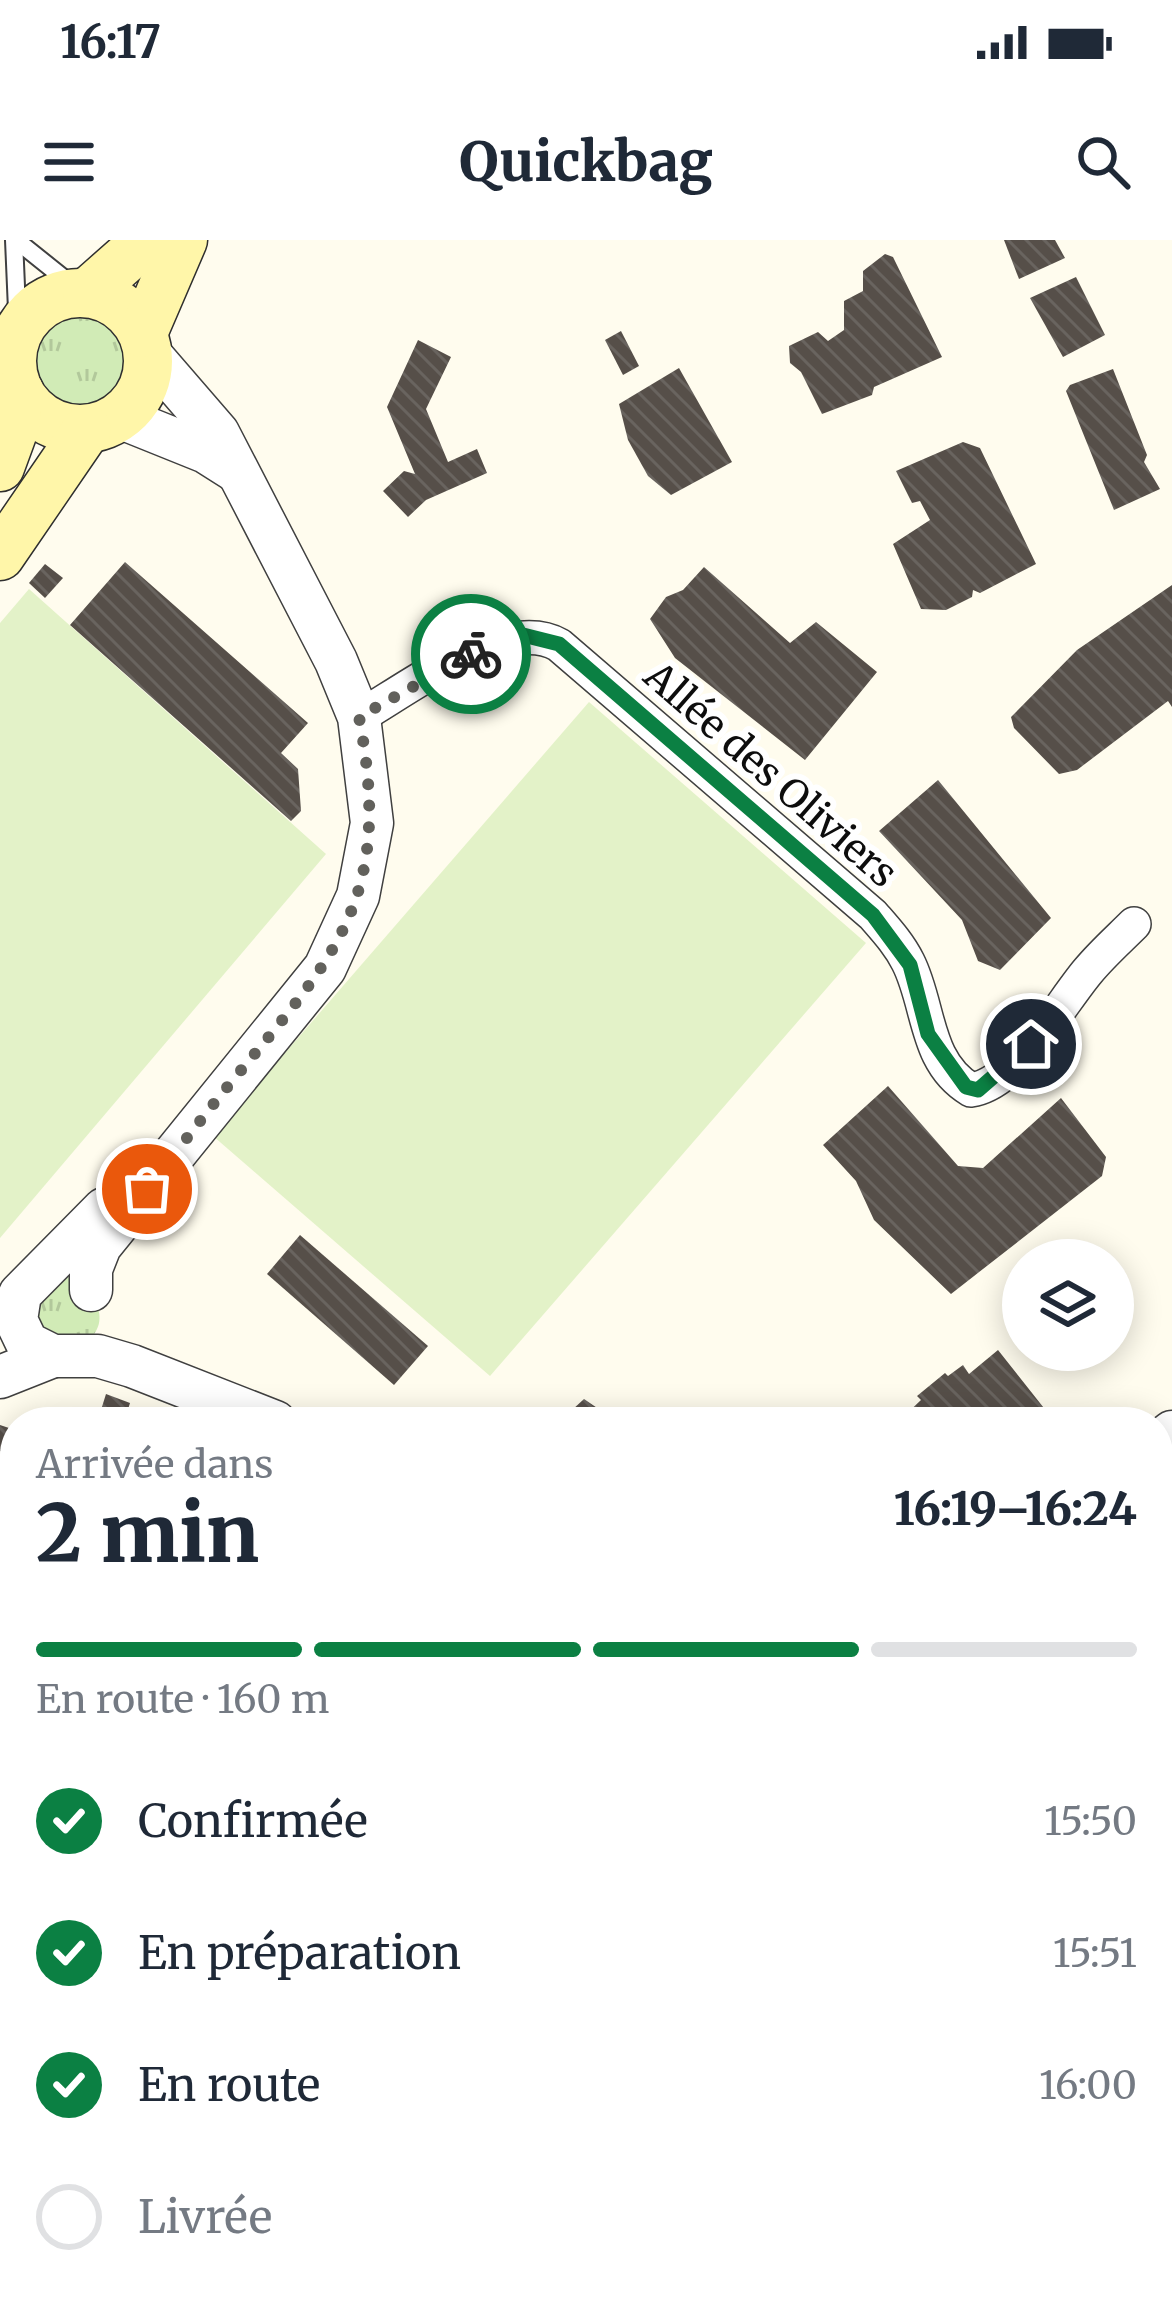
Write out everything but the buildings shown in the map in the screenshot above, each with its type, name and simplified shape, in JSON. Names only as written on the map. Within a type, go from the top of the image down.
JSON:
[{"type":"main road","points":[[0,467],[15,426],[19,391],[13,372],[18,333],[43,303],[84,292],[147,240]]},
{"type":"main road","points":[[0,556],[103,423],[143,388],[146,342],[183,240]]},
{"type":"main road","points":[[84,292],[118,303],[146,342]]},
{"type":"main road","points":[[19,391],[46,420],[103,423]]},
{"type":"street","points":[[0,1377],[91,1339],[95,1301],[91,1269],[100,1246],[325,968],[358,896],[372,823],[359,717],[283,549],[218,433],[146,342]]},
{"type":"street","points":[[103,423],[206,452],[236,471]]},
{"type":"street","name":"Allée des Oliviers","points":[[359,717],[498,641],[531,634],[559,644],[873,915],[910,965],[928,1034],[971,1090],[989,1082],[1050,1026],[1087,972],[1134,924]]},
{"type":"street","points":[[18,1303],[232,1081]]},
{"type":"street","points":[[18,1303],[64,1272],[95,1301],[132,1366]]},
{"type":"street","points":[[18,1303],[27,1343],[60,1355],[132,1366],[237,1407]]},
{"type":"lane","points":[[15,240],[84,292]]},
{"type":"lane","points":[[15,240],[18,333]]},
{"type":"green space","points":[[81,292],[100,297],[130,319],[144,350],[145,368],[133,405],[64,428],[43,414],[28,395],[18,353],[23,332],[35,314],[54,300]]},
{"type":"green space","points":[[29,589],[326,854],[0,1238],[0,623]]},
{"type":"green space","points":[[589,702],[866,943],[490,1376],[213,1136]]},
{"type":"green space","points":[[64,1272],[90,1291],[99,1322],[88,1340],[53,1356],[20,1294]]},
{"type":"way so far","points":[[147,1189],[325,968],[358,896],[372,823],[369,767],[359,717],[471,654]]},
{"type":"route","points":[[471,654],[519,634],[559,644],[873,915],[896,940],[910,965],[928,1034],[953,1076],[966,1087],[978,1090],[1031,1044]]}]
